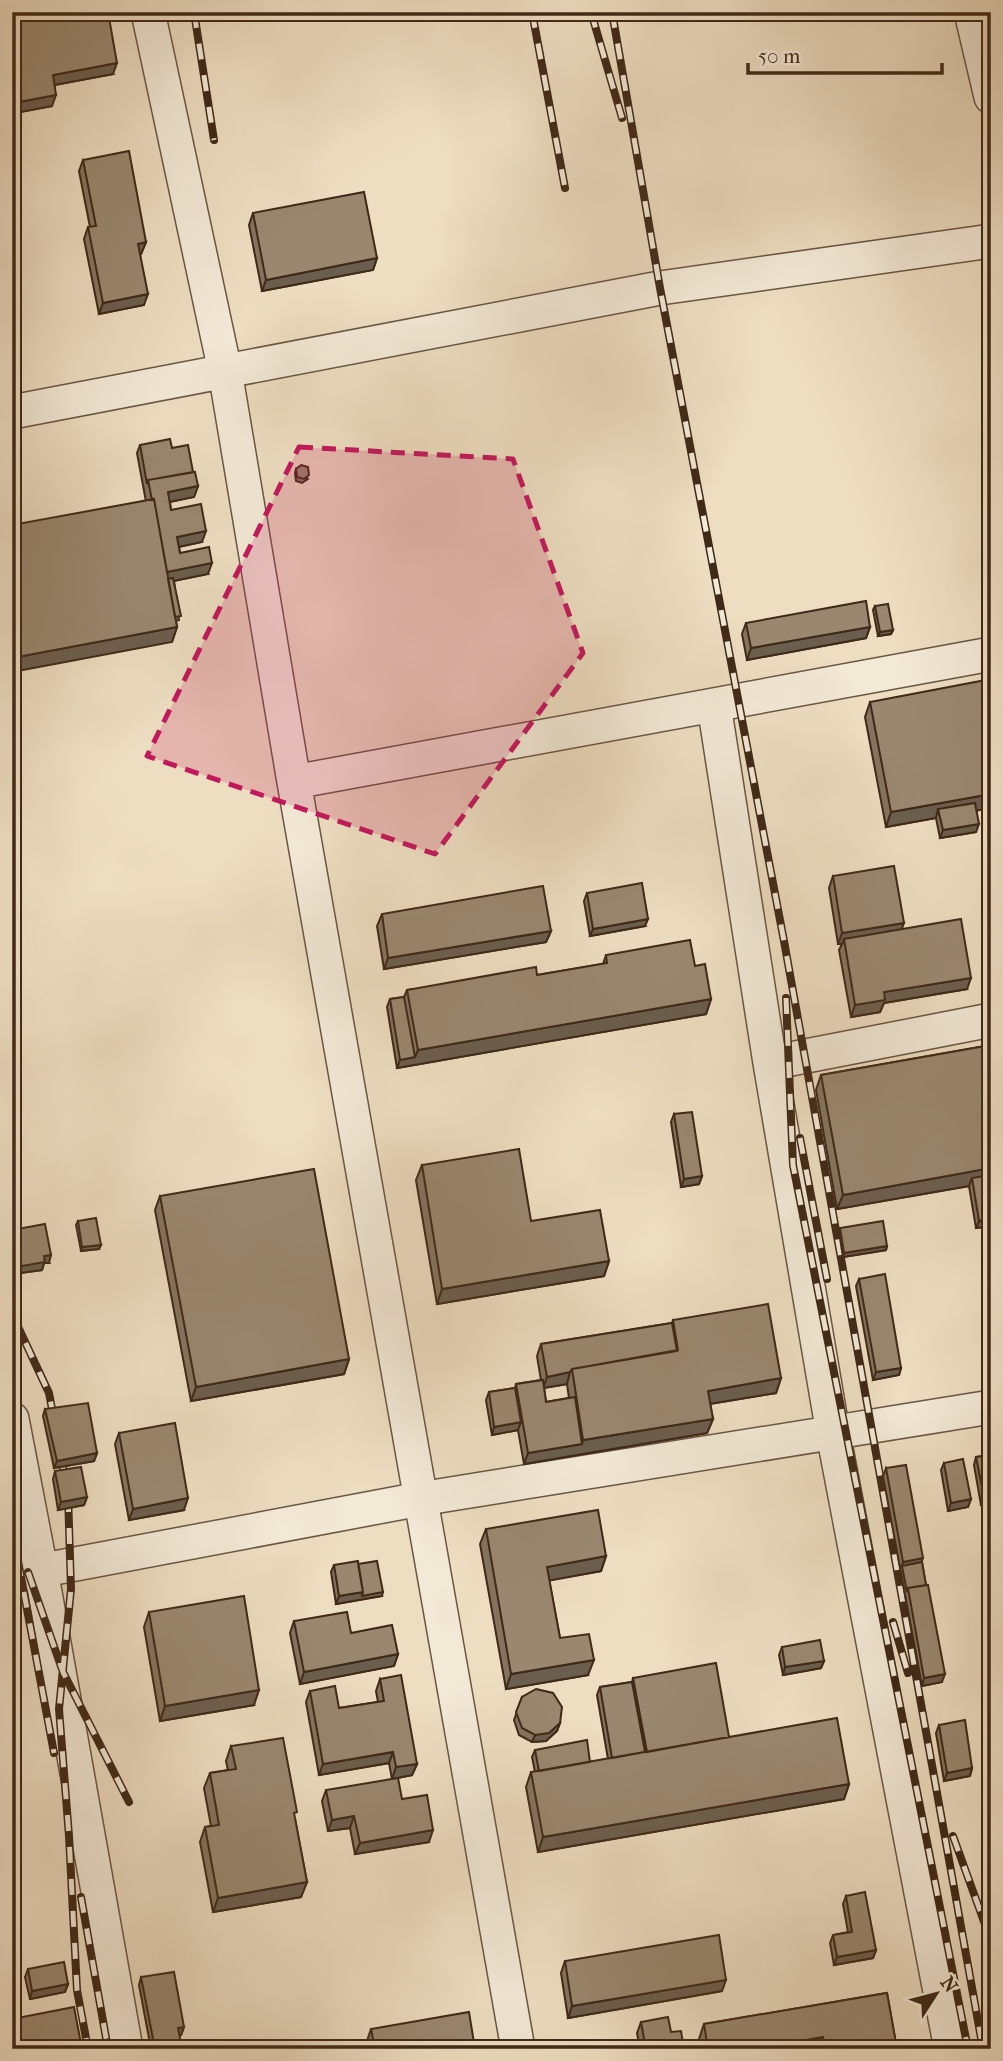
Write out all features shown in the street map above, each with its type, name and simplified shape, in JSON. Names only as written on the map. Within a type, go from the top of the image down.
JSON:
[{"type":"street","points":[[148,12],[225,371],[293,782],[518,2049]]},
{"type":"street","points":[[971,12],[991,97]]},
{"type":"street","points":[[12,412],[660,288],[991,241]]},
{"type":"street","points":[[293,782],[991,654]]},
{"type":"street","points":[[714,705],[770,1063],[833,1433],[951,2049]]},
{"type":"street","points":[[770,1063],[991,1020]]},
{"type":"street","points":[[27,1573],[420,1499],[991,1407]]},
{"type":"street","points":[[12,1419],[27,1573],[126,2049]]},
{"type":"highlighted area","points":[[299,447],[513,459],[583,653],[435,854],[147,756]]},
{"type":"building","points":[[12,12],[108,12],[117,63],[53,75],[56,95],[19,102],[12,65]]},
{"type":"building","points":[[129,151],[146,242],[138,244],[148,294],[103,303],[88,227],[96,226],[83,160]]},
{"type":"building","points":[[364,192],[377,258],[266,280],[253,213]]},
{"type":"building","points":[[170,439],[172,448],[188,445],[193,472],[148,480],[147,484],[140,445]]},
{"type":"building","points":[[301,465],[308,467],[309,475],[304,479],[297,477],[296,469]]},
{"type":"building","points":[[195,472],[198,486],[168,492],[171,510],[201,504],[206,531],[177,537],[180,553],[209,547],[212,563],[167,572],[148,480]]},
{"type":"building","points":[[154,499],[177,627],[12,658],[12,525]]},
{"type":"building","points":[[173,578],[181,616],[175,617],[168,579]]},
{"type":"building","points":[[866,601],[870,627],[751,648],[746,623]]},
{"type":"building","points":[[888,604],[893,630],[880,632],[875,606]]},
{"type":"building","points":[[991,679],[991,794],[891,812],[870,702]]},
{"type":"building","points":[[975,803],[979,824],[943,830],[938,809]]},
{"type":"building","points":[[894,866],[904,923],[842,933],[833,876]]},
{"type":"building","points":[[642,883],[648,919],[593,929],[587,893]]},
{"type":"building","points":[[543,886],[551,931],[388,958],[382,914]]},
{"type":"building","points":[[961,919],[971,978],[884,992],[885,1000],[855,1005],[844,939]]},
{"type":"building","points":[[690,940],[695,966],[705,964],[711,999],[418,1050],[407,990],[536,967],[537,975],[607,963],[606,955]]},
{"type":"building","points":[[404,997],[415,1057],[400,1060],[390,999]]},
{"type":"building","points":[[991,1045],[991,1168],[843,1195],[821,1075]]},
{"type":"building","points":[[692,1112],[702,1176],[684,1179],[674,1114]]},
{"type":"building","points":[[519,1149],[531,1221],[600,1210],[609,1261],[442,1289],[422,1165]]},
{"type":"building","points":[[314,1169],[349,1359],[196,1387],[160,1196]]},
{"type":"building","points":[[991,1175],[991,1219],[979,1221],[972,1178]]},
{"type":"building","points":[[96,1218],[101,1245],[82,1247],[78,1221]]},
{"type":"building","points":[[883,1221],[887,1246],[844,1253],[840,1228]]},
{"type":"building","points":[[45,1224],[51,1255],[44,1256],[45,1262],[16,1267],[12,1230]]},
{"type":"building","points":[[885,1274],[901,1368],[876,1372],[859,1279]]},
{"type":"building","points":[[768,1304],[781,1378],[708,1391],[713,1419],[583,1440],[572,1369],[678,1350],[673,1320]]},
{"type":"building","points":[[672,1323],[677,1351],[572,1369],[570,1372],[547,1377],[541,1344]]},
{"type":"building","points":[[543,1380],[546,1402],[575,1397],[582,1444],[528,1453],[516,1384]]},
{"type":"building","points":[[515,1388],[521,1422],[494,1427],[489,1392]]},
{"type":"building","points":[[88,1403],[97,1453],[57,1461],[45,1409]]},
{"type":"building","points":[[175,1423],[188,1498],[133,1509],[119,1433]]},
{"type":"building","points":[[991,1455],[991,1496],[984,1497],[976,1457]]},
{"type":"building","points":[[963,1459],[971,1499],[951,1503],[944,1463]]},
{"type":"building","points":[[906,1465],[923,1558],[903,1562],[886,1468]]},
{"type":"building","points":[[81,1467],[87,1497],[61,1502],[55,1471]]},
{"type":"building","points":[[598,1510],[606,1556],[547,1567],[560,1638],[589,1634],[594,1660],[511,1674],[486,1529]]},
{"type":"building","points":[[358,1561],[363,1592],[339,1596],[334,1565]]},
{"type":"building","points":[[377,1561],[383,1592],[362,1596],[358,1564]]},
{"type":"building","points":[[922,1562],[926,1585],[908,1588],[907,1592],[902,1566]]},
{"type":"building","points":[[928,1585],[945,1674],[924,1678],[908,1588]]},
{"type":"building","points":[[244,1596],[259,1690],[165,1706],[149,1612]]},
{"type":"building","points":[[347,1612],[351,1633],[392,1625],[398,1654],[304,1672],[294,1621]]},
{"type":"building","points":[[820,1640],[824,1661],[785,1667],[782,1647]]},
{"type":"building","points":[[716,1663],[729,1737],[647,1752],[633,1678]]},
{"type":"building","points":[[401,1675],[417,1764],[396,1767],[393,1752],[323,1764],[310,1691],[335,1686],[339,1708],[384,1701],[380,1679]]},
{"type":"building","points":[[632,1682],[645,1752],[612,1758],[600,1687]]},
{"type":"building","points":[[536,1689],[553,1693],[562,1707],[560,1723],[549,1733],[535,1735],[522,1728],[516,1712],[522,1697]]},
{"type":"building","points":[[837,1718],[849,1784],[543,1837],[531,1772]]},
{"type":"building","points":[[965,1720],[972,1768],[947,1773],[939,1725]]},
{"type":"building","points":[[283,1738],[307,1882],[218,1898],[205,1827],[219,1825],[210,1773],[236,1769],[231,1746]]},
{"type":"building","points":[[587,1740],[590,1762],[539,1771],[535,1750]]},
{"type":"building","points":[[398,1778],[402,1799],[427,1795],[433,1830],[360,1843],[354,1816],[332,1820],[326,1790]]},
{"type":"building","points":[[865,1892],[876,1950],[837,1957],[833,1935],[852,1932],[846,1896]]},
{"type":"building","points":[[719,1935],[726,1980],[572,2006],[565,1961]]},
{"type":"building","points":[[64,1962],[68,1984],[32,1991],[28,1969]]},
{"type":"building","points":[[174,1972],[184,2027],[178,2028],[182,2049],[155,2049],[141,1977]]},
{"type":"building","points":[[887,1993],[897,2049],[825,2049],[823,2037],[755,2049],[708,2049],[704,2024]]},
{"type":"building","points":[[74,2007],[82,2049],[12,2049],[12,2019]]},
{"type":"building","points":[[469,2012],[475,2049],[375,2049],[371,2029]]},
{"type":"building","points":[[668,2017],[671,2032],[681,2031],[684,2049],[646,2049],[641,2022]]},
{"type":"building","points":[[607,2046],[608,2049],[586,2049]]},
{"type":"railway","points":[[194,12],[214,140]]},
{"type":"railway","points":[[532,12],[565,188]]},
{"type":"railway","points":[[591,12],[622,118]]},
{"type":"railway","points":[[612,12],[660,288],[784,941],[983,2049]]},
{"type":"railway","points":[[786,998],[793,1165],[968,2049]]},
{"type":"railway","points":[[800,1138],[827,1279]]},
{"type":"railway","points":[[12,1314],[49,1393],[68,1495],[71,1589],[59,1709],[77,1990],[88,2049]]},
{"type":"railway","points":[[12,1529],[54,1753]]},
{"type":"railway","points":[[28,1572],[63,1672],[129,1802]]},
{"type":"railway","points":[[893,1622],[908,1673]]},
{"type":"railway","points":[[953,1836],[991,1941]]},
{"type":"railway","points":[[81,1897],[108,2049]]}]
